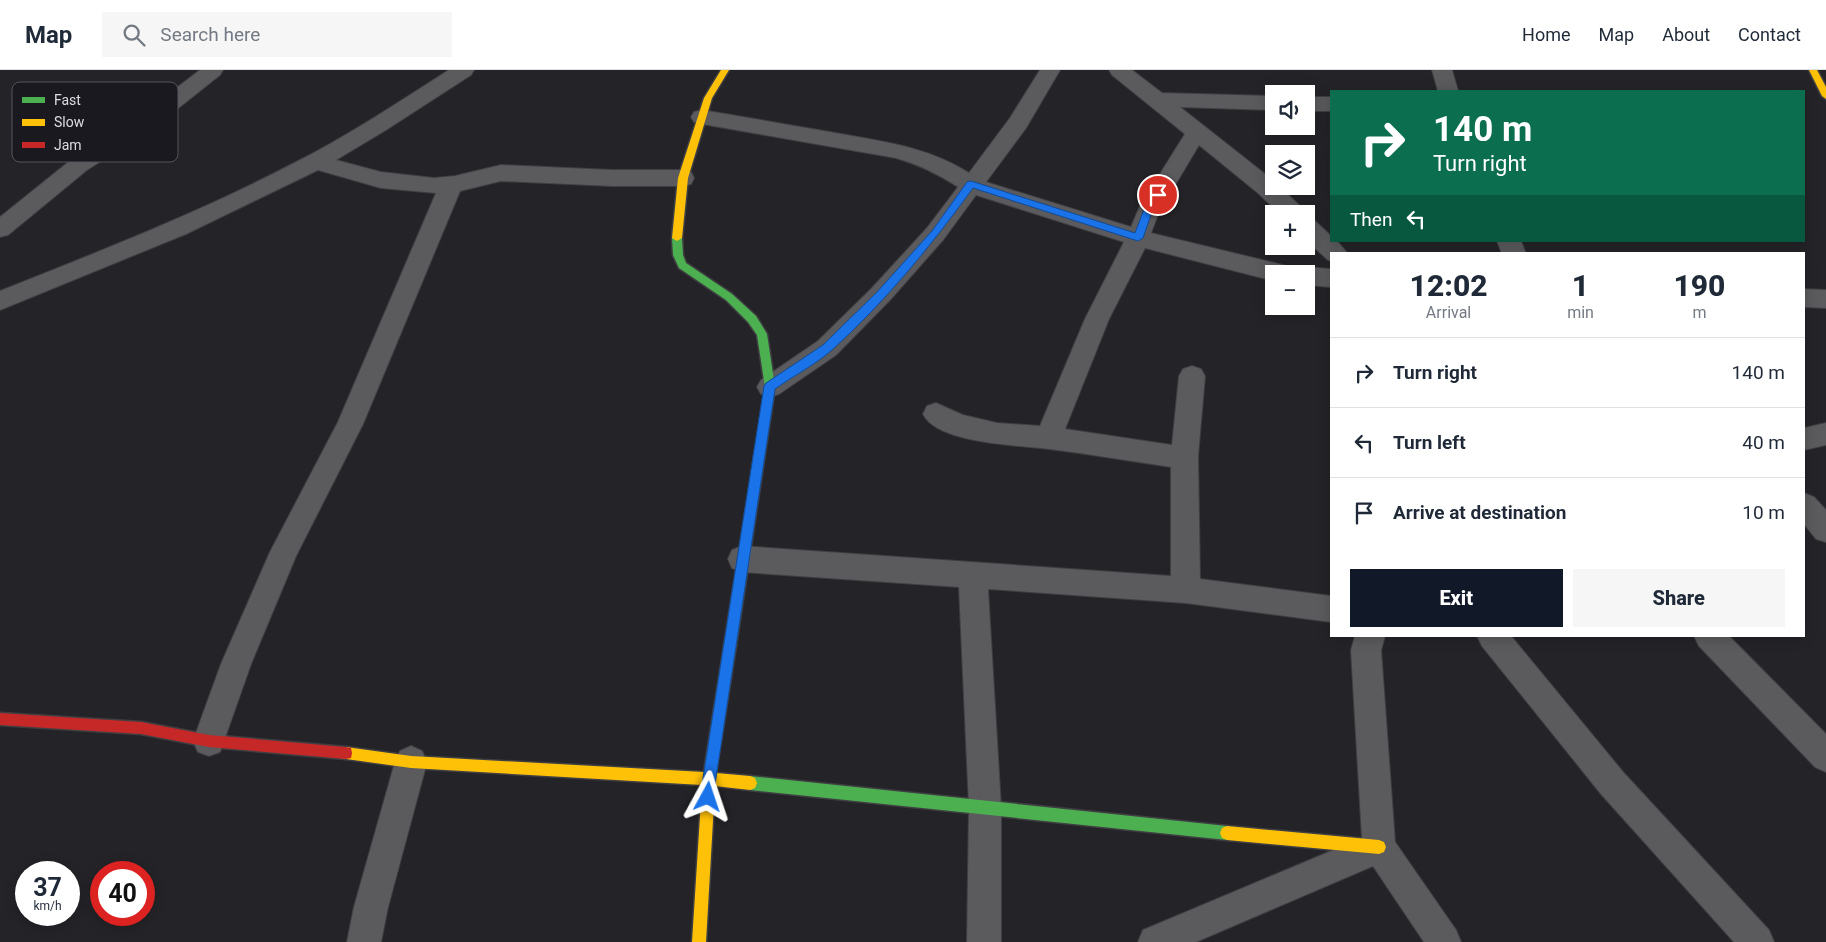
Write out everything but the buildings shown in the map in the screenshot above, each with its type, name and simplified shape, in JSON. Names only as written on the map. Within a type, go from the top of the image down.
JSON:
[{"type":"street","points":[[178,97],[213,70]]},
{"type":"street","points":[[0,301],[210,213],[348,143],[464,70]]},
{"type":"street","points":[[699,942],[709,778],[770,386],[762,334],[752,319],[729,297],[682,265],[677,243],[683,178],[708,98],[725,70]]},
{"type":"street","points":[[770,386],[827,348],[881,294],[935,234],[1018,123],[1050,70]]},
{"type":"street","points":[[1119,70],[1266,187],[1285,205]]},
{"type":"street","points":[[1442,70],[1448,90]]},
{"type":"street","points":[[1813,70],[1826,96]]},
{"type":"street","points":[[1159,100],[1265,103]]},
{"type":"street","points":[[1315,104],[1330,104]]},
{"type":"street","points":[[702,117],[896,151],[924,158],[942,166],[971,184],[1138,238],[1265,270]]},
{"type":"street","points":[[1048,438],[1097,319],[1138,238],[1148,212],[1188,145],[1198,132]]},
{"type":"street","points":[[316,160],[332,167],[393,182],[421,185],[451,186],[472,178],[500,173],[590,178],[683,178]]},
{"type":"street","points":[[0,229],[84,162]]},
{"type":"street","points":[[209,740],[236,664],[284,552],[350,424],[451,186]]},
{"type":"street","points":[[1315,234],[1334,252]]},
{"type":"street","points":[[1315,277],[1330,278]]},
{"type":"street","points":[[1805,298],[1826,299]]},
{"type":"street","points":[[1186,590],[1184,458],[1188,397],[1192,376]]},
{"type":"street","points":[[936,414],[958,425],[997,434],[1048,438],[1184,458]]},
{"type":"street","points":[[1805,439],[1826,434]]},
{"type":"street","points":[[1805,506],[1826,530]]},
{"type":"street","points":[[742,559],[1186,590],[1330,609]]},
{"type":"street","points":[[973,574],[985,806],[984,942]]},
{"type":"street","points":[[1370,637],[1366,650],[1379,847],[1444,942]]},
{"type":"street","points":[[1493,637],[1612,783],[1757,942]]},
{"type":"street","points":[[1710,637],[1826,756]]},
{"type":"street","points":[[0,720],[141,728],[209,740],[328,751],[411,762],[709,778],[985,806],[1103,821],[1379,847]]},
{"type":"street","points":[[364,942],[371,907],[411,762]]},
{"type":"street","points":[[1155,942],[1379,847]]},
{"type":"traffic: fast","points":[[677,238],[678,255],[682,265],[729,297],[752,319],[762,334],[770,387],[730,646]]},
{"type":"traffic: fast","points":[[750,783],[1227,833]]},
{"type":"traffic: slow","points":[[677,238],[683,178],[708,98],[725,70]]},
{"type":"traffic: slow","points":[[1813,70],[1826,96]]},
{"type":"traffic: slow","points":[[699,942],[709,779],[730,646]]},
{"type":"traffic: slow","points":[[346,753],[411,762],[750,783]]},
{"type":"traffic: slow","points":[[1227,833],[1379,847]]},
{"type":"traffic: jam","points":[[0,719],[141,728],[209,741],[346,753]]},
{"type":"route","points":[[708,797],[709,778],[742,559],[770,386],[827,348],[881,294],[935,234],[971,184],[1138,238],[1148,212],[1158,195]]}]
